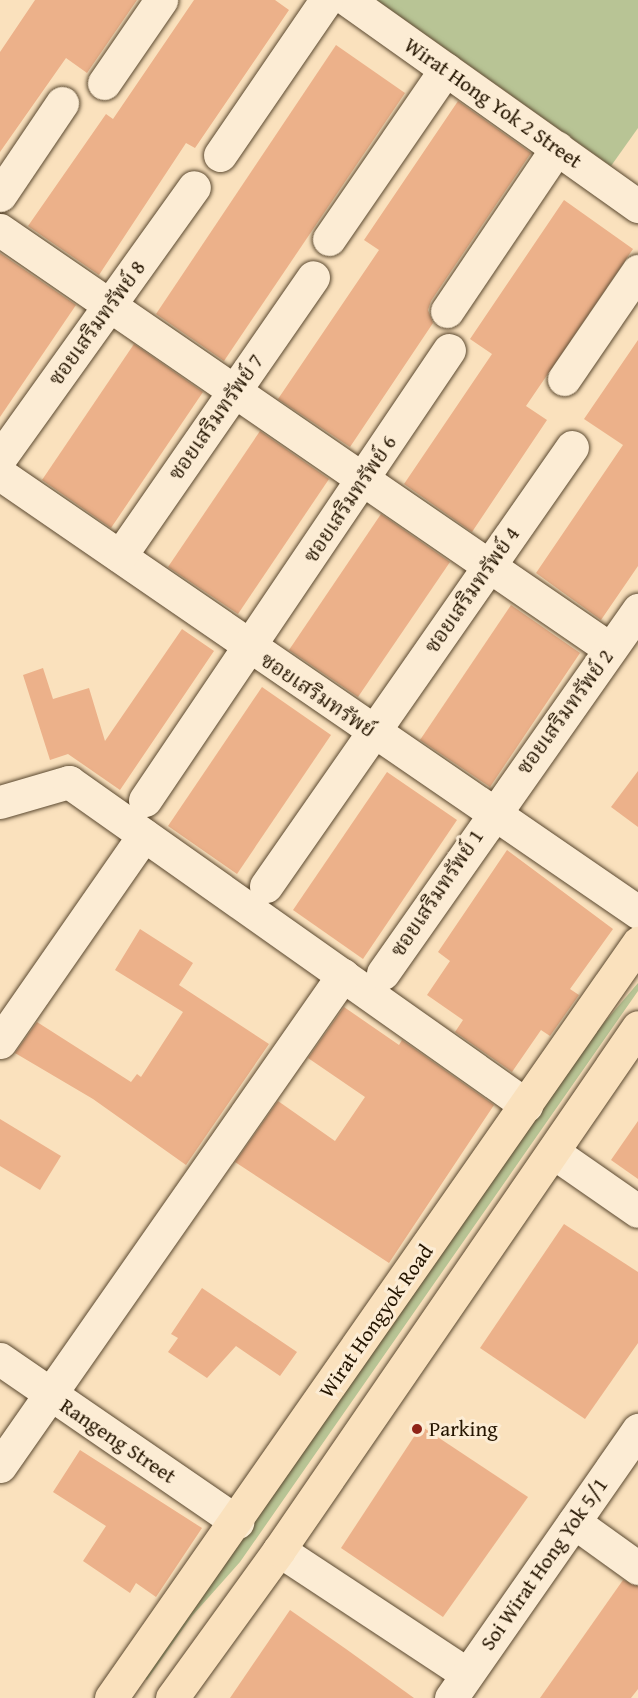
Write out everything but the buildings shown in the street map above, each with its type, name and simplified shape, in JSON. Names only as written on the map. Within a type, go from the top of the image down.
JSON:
[{"type":"main road","name":"Wirat Hongyok Road","points":[[111,1698],[237,1522],[638,943]]},
{"type":"main road","points":[[172,1698],[279,1550],[638,1027]]},
{"type":"street","points":[[104,83],[161,0]]},
{"type":"street","points":[[220,155],[326,0]]},
{"type":"street","name":"Wirat Hong Yok 2 Street","points":[[348,0],[638,206]]},
{"type":"street","points":[[329,239],[446,69]]},
{"type":"street","points":[[0,195],[62,103]]},
{"type":"street","points":[[447,311],[557,148]]},
{"type":"street","name":"ซอยเสริมทรัพย์ 8","points":[[0,458],[194,187]]},
{"type":"street","points":[[0,230],[610,649]]},
{"type":"street","points":[[564,379],[638,271]]},
{"type":"street","name":"ซอยเสริมทรัพย์ 7","points":[[120,556],[313,277]]},
{"type":"street","name":"ซอยเสริมทรัพย์ 6","points":[[145,801],[251,649],[449,350]]},
{"type":"street","name":"ซอยเสริมทรัพย์ 4","points":[[266,886],[572,447]]},
{"type":"street","name":"ซอยเสริมทรัพย์","points":[[0,474],[373,733],[638,912]]},
{"type":"street","name":"ซอยเสริมทรัพย์ 2","points":[[492,814],[638,610]]},
{"type":"street","points":[[0,802],[69,782],[526,1105]]},
{"type":"street","name":"ซอยเสริมทรัพย์ 1","points":[[383,973],[492,814]]},
{"type":"street","points":[[0,1042],[144,835]]},
{"type":"street","points":[[0,1466],[48,1393],[343,975]]},
{"type":"street","points":[[553,1152],[638,1211]]},
{"type":"street","name":"Rangeng Street","points":[[0,1359],[237,1522]]},
{"type":"street","name":"Soi Wirat Hong Yok 5/1","points":[[459,1686],[638,1430]]},
{"type":"street","points":[[574,1522],[638,1568]]},
{"type":"street","points":[[279,1550],[459,1686]]},
{"type":"green space","points":[[377,0],[638,0],[638,128],[611,166]]},
{"type":"green space","points":[[638,983],[638,991],[240,1562],[192,1616],[147,1680],[143,1677],[586,1044]]},
{"type":"place","name":"Parking","points":[[417,1429]]}]
